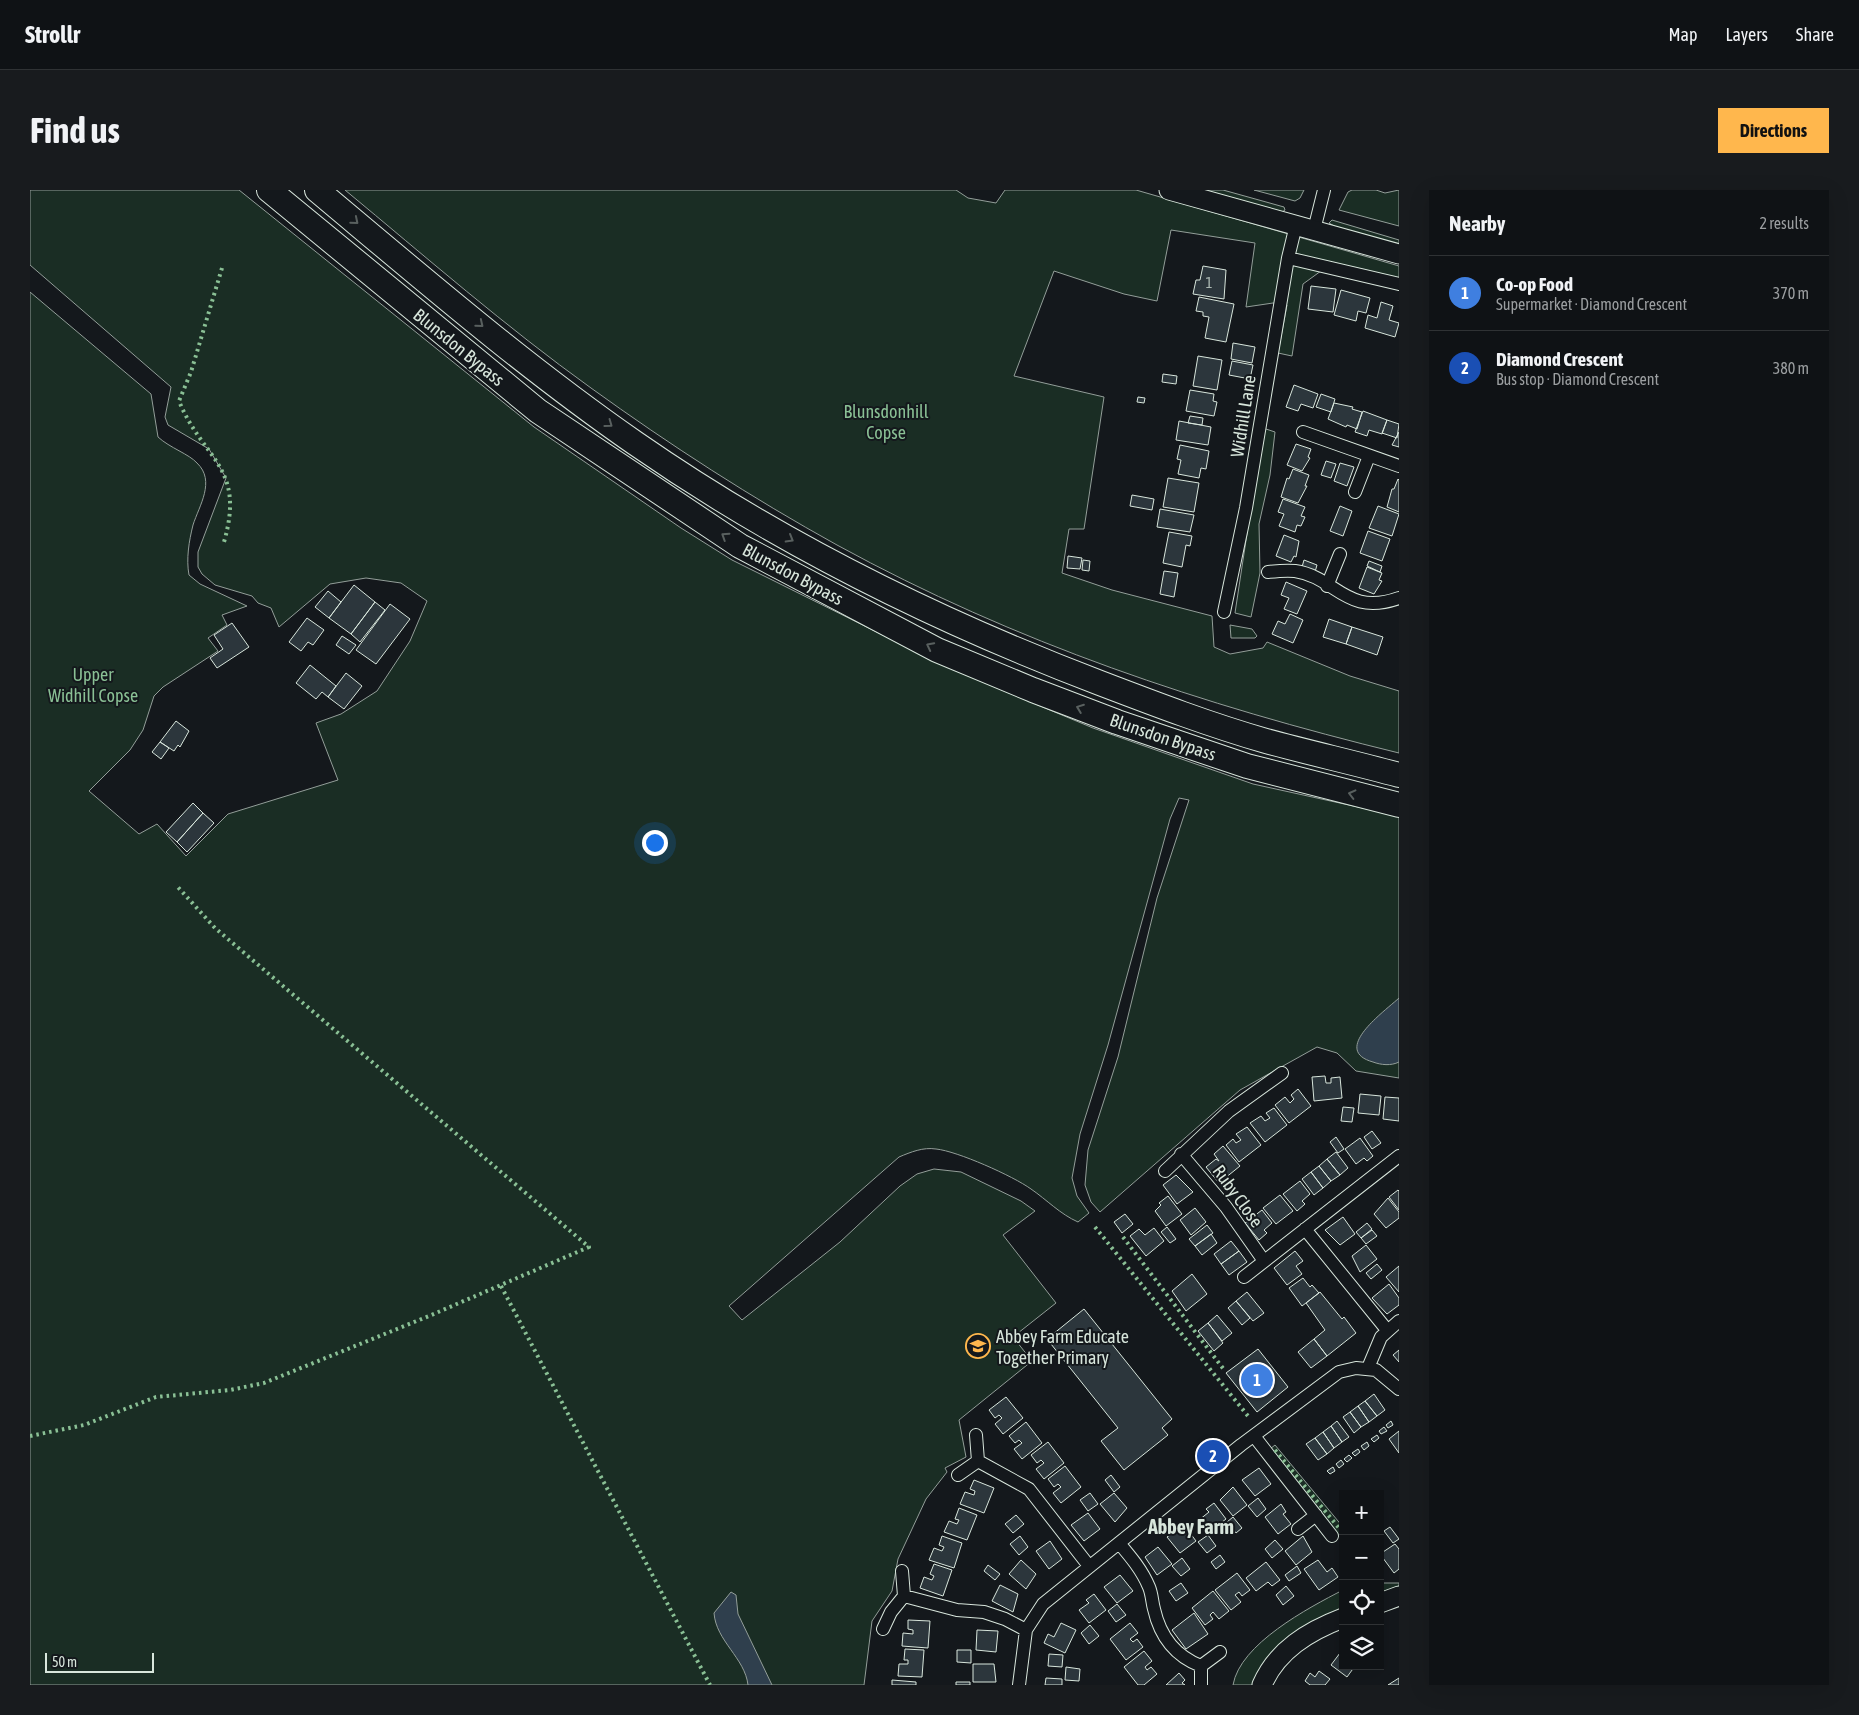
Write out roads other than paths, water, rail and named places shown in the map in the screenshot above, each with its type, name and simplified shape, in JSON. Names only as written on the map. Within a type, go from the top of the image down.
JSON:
[{"type":"highway","name":"Blunsdon Bypass","points":[[270,190],[538,412],[740,546],[937,650],[1033,690],[1117,722],[1247,766],[1399,805]]},
{"type":"highway","name":"Blunsdon Bypass","points":[[317,190],[556,386],[620,433],[750,516],[841,568],[934,615],[1033,658],[1152,703],[1265,741],[1399,775]]},
{"type":"street","points":[[1169,190],[1399,254]]},
{"type":"street","name":"Widhill Lane","points":[[1224,612],[1246,508],[1288,258],[1324,190]]},
{"type":"street","points":[[1288,258],[1399,284]]},
{"type":"street","points":[[1303,432],[1399,466]]},
{"type":"street","points":[[1355,492],[1369,456]]},
{"type":"street","points":[[1327,586],[1340,554]]},
{"type":"street","points":[[1268,572],[1294,571],[1309,575],[1342,595],[1367,602],[1386,602],[1399,598],[1399,585]]},
{"type":"street","points":[[1165,1171],[1229,1111],[1282,1073]]},
{"type":"street","name":"Ruby Close","points":[[1181,1154],[1226,1206],[1264,1261]]},
{"type":"street","points":[[1244,1277],[1399,1156]]},
{"type":"street","points":[[1305,1229],[1387,1330]]},
{"type":"street","points":[[1368,1368],[1376,1346],[1387,1330],[1399,1321]]},
{"type":"street","points":[[1019,1685],[1026,1630],[1042,1604],[1254,1436],[1338,1372],[1356,1368],[1368,1368],[1384,1375],[1399,1389]]},
{"type":"street","points":[[976,1435],[978,1461]]},
{"type":"street","points":[[1254,1436],[1332,1536]]},
{"type":"street","points":[[958,1475],[978,1461]]},
{"type":"street","points":[[978,1461],[1029,1489],[1089,1566]]},
{"type":"street","points":[[1298,1529],[1316,1515]]},
{"type":"street","points":[[1119,1543],[1145,1579],[1152,1594],[1157,1621],[1165,1638],[1178,1653],[1201,1666]]},
{"type":"street","points":[[883,1630],[891,1612],[904,1596],[902,1571]]},
{"type":"street","points":[[904,1596],[957,1610],[984,1612],[1004,1618],[1026,1630]]},
{"type":"street","points":[[1384,1602],[1399,1596]]},
{"type":"street","points":[[1262,1685],[1270,1670],[1286,1651],[1309,1634],[1339,1620]]},
{"type":"street","points":[[1201,1666],[1220,1652]]},
{"type":"street","points":[[1201,1666],[1202,1685]]},
{"type":"water","points":[[1399,998],[1399,1062],[1383,1064],[1373,1062],[1361,1056],[1357,1049],[1359,1040],[1365,1030]]},
{"type":"water","points":[[731,1592],[736,1595],[738,1614],[772,1685],[748,1685],[742,1666],[725,1641],[716,1623],[714,1613]]},
{"type":"place","name":"Abbey Farm Educate Together Primary","points":[[978,1346]]},
{"type":"place","name":"Co-op Food","points":[[1257,1380]]},
{"type":"place","name":"Diamond Crescent","points":[[1213,1456]]},
{"type":"district","name":"Abbey Farm","points":[[1191,1526]]},
{"type":"park label","name":"Blunsdonhill Copse","points":[[886,421]]},
{"type":"park label","name":"Upper Widhill Copse","points":[[93,684]]}]
